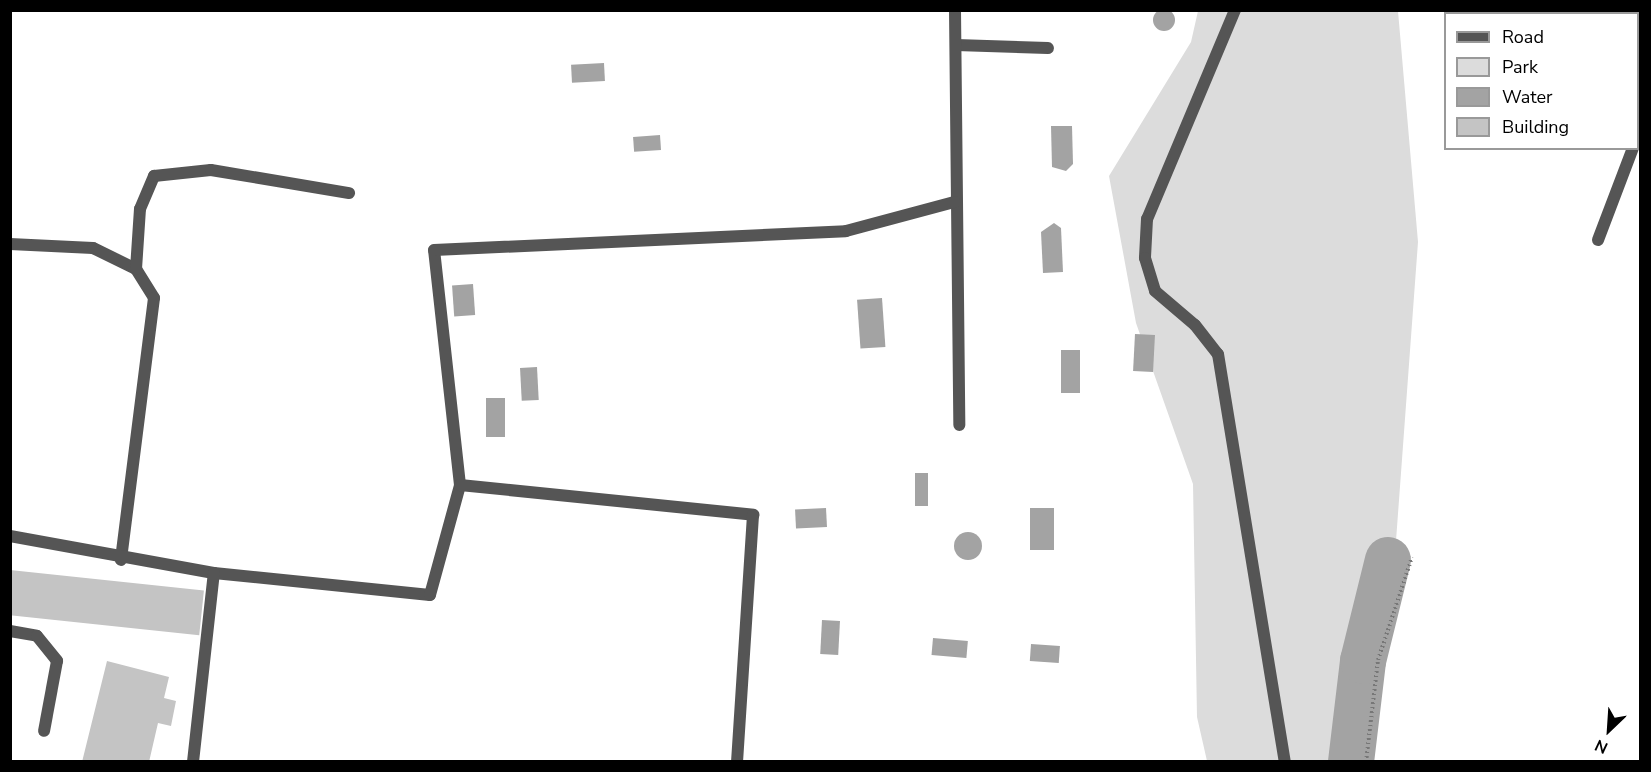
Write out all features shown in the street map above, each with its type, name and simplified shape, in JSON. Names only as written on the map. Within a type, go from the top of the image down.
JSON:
[{"type":"street","points":[[955,10],[954,202],[960,425]]},
{"type":"street","points":[[1234,10],[1147,219],[1145,258],[1155,291],[1195,325],[1218,354],[1285,762]]},
{"type":"street","points":[[956,45],[1048,48]]},
{"type":"street","points":[[1598,240],[1632,150]]},
{"type":"street","points":[[136,269],[140,209],[154,177],[211,170],[349,193]]},
{"type":"street","points":[[10,536],[121,560],[214,573],[430,596],[460,485],[434,250],[846,231],[954,202]]},
{"type":"street","points":[[10,244],[93,248],[136,269],[154,298],[121,560]]},
{"type":"street","points":[[460,485],[753,515],[737,762]]},
{"type":"street","points":[[193,762],[214,573]]},
{"type":"street","points":[[10,632],[38,636],[57,660],[44,731]]},
{"type":"path","points":[[1366,762],[1378,660],[1412,557]]},
{"type":"green space","points":[[1198,11],[1398,11],[1418,242],[1394,568],[1353,761],[1207,761],[1197,717],[1193,484],[1136,323],[1109,176],[1191,42]]},
{"type":"water","points":[[1160,9],[1168,9],[1175,16],[1175,24],[1168,31],[1160,31],[1153,24],[1153,16]]},
{"type":"water","points":[[604,63],[605,81],[572,83],[571,65]]},
{"type":"water","points":[[1051,126],[1072,126],[1073,164],[1066,171],[1052,167]]},
{"type":"water","points":[[660,135],[661,150],[634,152],[633,137]]},
{"type":"water","points":[[1054,223],[1061,228],[1063,272],[1043,273],[1041,232]]},
{"type":"water","points":[[473,284],[475,315],[454,316],[452,285]]},
{"type":"water","points":[[882,298],[885,347],[860,349],[857,300]]},
{"type":"water","points":[[1135,334],[1155,335],[1153,372],[1133,371]]},
{"type":"water","points":[[1061,350],[1080,350],[1080,393],[1061,393]]},
{"type":"water","points":[[537,367],[539,400],[522,401],[520,368]]},
{"type":"water","points":[[486,398],[505,398],[505,437],[486,437]]},
{"type":"water","points":[[915,473],[928,473],[928,506],[915,506]]},
{"type":"water","points":[[826,508],[827,527],[796,529],[795,510]]},
{"type":"water","points":[[1030,508],[1054,508],[1054,550],[1030,550]]},
{"type":"water","points":[[968,532],[978,536],[982,546],[978,556],[968,560],[958,556],[954,546],[958,536]]},
{"type":"water","points":[[822,620],[840,621],[838,655],[820,654]]},
{"type":"water","points":[[933,638],[968,641],[966,658],[932,655]]},
{"type":"water","points":[[1031,644],[1060,646],[1059,663],[1030,661]]},
{"type":"building","points":[[10,570],[204,590],[199,635],[10,615]]},
{"type":"building","points":[[107,661],[169,677],[164,698],[176,701],[171,726],[158,723],[149,762],[82,762]]},
{"type":"waterway","points":[[1351,762],[1363,661],[1388,560]]}]
